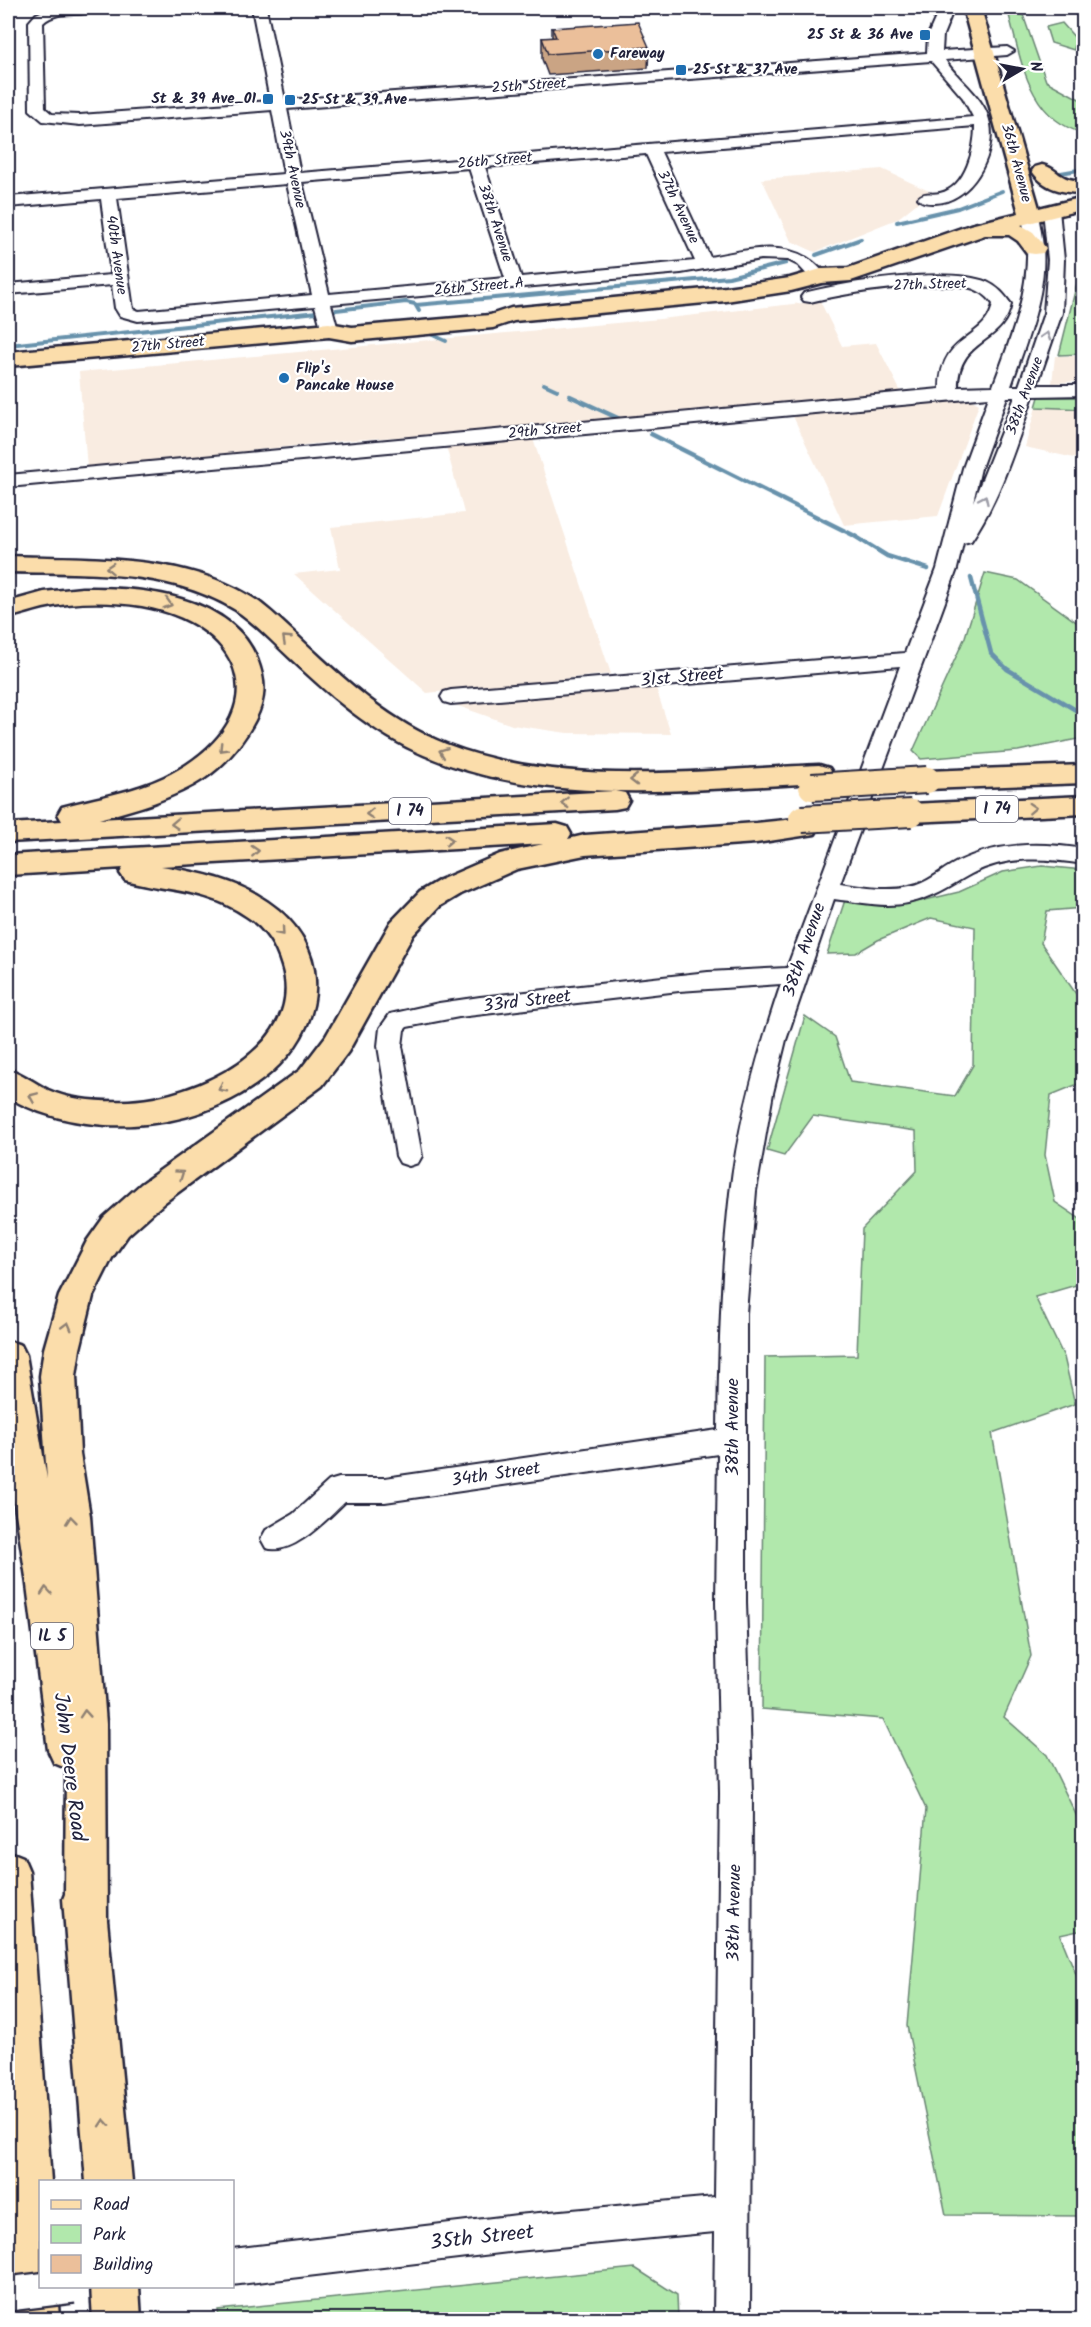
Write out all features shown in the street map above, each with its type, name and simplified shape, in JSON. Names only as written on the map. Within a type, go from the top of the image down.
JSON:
[{"type":"main road","name":"36th Avenue","points":[[972,8],[1020,175],[1039,206]]},
{"type":"main road","points":[[1000,29],[1013,73]]},
{"type":"main road","name":"36th Avenue","points":[[1035,149],[1042,171],[1039,206]]},
{"type":"main road","points":[[1042,171],[1054,183],[1064,187],[1083,188]]},
{"type":"main road","points":[[979,222],[1007,202],[1013,185],[1020,175]]},
{"type":"main road","points":[[1039,206],[1083,188]]},
{"type":"main road","points":[[1039,206],[1083,203]]},
{"type":"main road","points":[[1055,233],[1066,214],[1083,203]]},
{"type":"main road","name":"27th Street","points":[[8,359],[329,330],[352,334],[493,321],[511,315],[817,283],[851,274],[979,222],[1039,206]]},
{"type":"main road","points":[[979,222],[1014,229],[1026,235],[1035,248]]},
{"type":"main road","points":[[8,564],[137,570],[175,576],[214,588],[259,614],[359,706],[384,723],[437,751],[481,765],[574,780],[815,781]]},
{"type":"main road","points":[[8,610],[45,600],[78,596],[117,596],[165,603],[203,618],[229,637],[244,658],[251,679],[250,699],[236,734],[221,752],[181,780],[154,792],[102,808],[8,822]]},
{"type":"main road","name":"I 74","points":[[8,833],[593,801],[815,781],[928,777],[1009,778],[1083,774]]},
{"type":"main road","name":"I 74","points":[[8,867],[803,823],[911,813],[1083,805]]},
{"type":"main road","points":[[86,1920],[86,1724],[71,1516],[62,1454],[58,1376],[62,1349],[76,1296],[99,1250],[116,1226],[153,1192],[252,1123],[311,1078],[337,1044],[402,929],[430,899],[450,887],[510,861],[585,845],[756,833],[803,823]]},
{"type":"main road","points":[[8,867],[159,875],[212,886],[232,894],[260,912],[287,938],[297,960],[301,982],[299,1005],[288,1030],[262,1062],[219,1091],[194,1101],[150,1111],[112,1114],[89,1112],[37,1099],[19,1090],[8,1081]]},
{"type":"main road","name":"John Deere Road","points":[[8,1355],[45,1577],[69,1757],[109,2180]]},
{"type":"main road","points":[[8,1871],[20,2036],[35,2319]]},
{"type":"main road","points":[[115,2288],[117,2319]]},
{"type":"street","name":"25th Street","points":[[89,8],[45,13],[38,19],[35,26],[37,103],[42,115],[51,119],[80,120],[1007,51]]},
{"type":"street","name":"39th Avenue","points":[[259,8],[293,177],[329,330]]},
{"type":"street","points":[[936,56],[933,47],[947,8]]},
{"type":"street","name":"36th Avenue","points":[[926,198],[945,198],[961,189],[977,161],[983,134],[980,109],[974,99],[944,71],[936,56]]},
{"type":"street","name":"26th Street","points":[[8,202],[982,121]]},
{"type":"street","name":"37th Avenue","points":[[651,148],[705,265]]},
{"type":"street","name":"38th Avenue","points":[[475,162],[515,284]]},
{"type":"street","name":"40th Avenue","points":[[108,193],[124,308],[130,314]]},
{"type":"street","name":"38th Avenue","points":[[947,569],[993,478],[1053,313],[1056,280],[1055,233],[1039,206]]},
{"type":"street","name":"38th Avenue","points":[[732,2319],[736,1793],[731,1602],[733,1313],[743,1191],[761,1093],[774,1040],[826,890],[947,569],[972,468],[1029,304],[1039,206]]},
{"type":"street","name":"26th Street A","points":[[130,314],[151,315],[515,284],[705,265],[762,254],[785,255],[802,260],[817,283]]},
{"type":"street","points":[[8,289],[120,279]]},
{"type":"street","name":"27th Street","points":[[817,283],[824,292],[955,281],[978,284],[993,292],[1002,304],[1001,316],[990,328],[957,354],[949,369],[949,393]]},
{"type":"street","name":"29th Street","points":[[8,481],[949,393],[1000,390],[1026,392],[1083,390]]},
{"type":"street","name":"31st Street","points":[[451,697],[914,659]]},
{"type":"street","points":[[826,890],[900,897],[919,893],[962,869],[998,854],[1043,851],[1083,857]]},
{"type":"street","name":"33rd Street","points":[[409,1156],[390,1046],[392,1029],[399,1020],[710,980],[763,975],[795,976]]},
{"type":"street","name":"34th Street","points":[[276,1539],[303,1523],[339,1490],[385,1490],[705,1445],[733,1439]]},
{"type":"street","name":"35th Street","points":[[234,2267],[517,2233],[732,2213]]},
{"type":"street","points":[[8,2294],[57,2288]]},
{"type":"shaded area","points":[[882,169],[931,192],[897,219],[815,252],[791,241],[762,179]]},
{"type":"shaded area","points":[[820,301],[842,346],[876,343],[901,392],[443,434],[350,440],[87,468],[79,372],[660,319]]},
{"type":"shaded area","points":[[1055,356],[1083,356],[1083,381],[1052,383]]},
{"type":"shaded area","points":[[968,398],[979,404],[938,516],[844,525],[792,414]]},
{"type":"shaded area","points":[[1036,407],[1083,409],[1083,460],[1025,447]]},
{"type":"shaded area","points":[[532,436],[611,674],[427,693],[294,574],[340,569],[331,527],[464,513],[446,446]]},
{"type":"shaded area","points":[[655,685],[671,734],[567,733],[512,725],[447,702]]},
{"type":"green space","points":[[1007,8],[1025,8],[1021,9],[1046,81],[1083,101],[1083,133],[1064,125],[1049,114],[1038,100],[1022,65]]},
{"type":"green space","points":[[1062,23],[1076,39],[1074,50],[1051,43],[1046,27]]},
{"type":"green space","points":[[1083,272],[1083,354],[1059,355],[1079,275]]},
{"type":"green space","points":[[1039,397],[1083,397],[1083,409],[1036,407]]},
{"type":"green space","points":[[985,573],[1018,580],[1083,627],[1083,738],[1018,751],[921,759],[913,751],[965,637]]},
{"type":"green space","points":[[1042,866],[1083,870],[1083,908],[1047,911],[1041,943],[1083,1004],[1083,1082],[1051,1095],[1045,1155],[1055,1202],[1083,1221],[1083,1283],[1035,1297],[1064,1357],[1075,1404],[992,1433],[1031,1656],[1004,1717],[1047,1755],[1083,1829],[1083,1930],[1060,1935],[1083,1991],[1083,2216],[946,2215],[907,2026],[926,1809],[883,1719],[762,1709],[765,1357],[857,1355],[862,1229],[917,1171],[916,1131],[813,1116],[784,1156],[767,1151],[805,1016],[835,1037],[850,1082],[955,1096],[973,1065],[975,927],[931,918],[878,940],[856,953],[827,954],[845,900],[917,902],[959,892],[1003,872]]},
{"type":"green space","points":[[635,2268],[677,2295],[678,2319],[219,2319],[218,2310]]},
{"type":"building","points":[[638,22],[649,47],[548,54],[542,38],[556,37],[552,28]]},
{"type":"waterway","points":[[1061,173],[1084,169]]},
{"type":"waterway","points":[[897,222],[958,208],[1002,191]]},
{"type":"waterway","points":[[816,255],[861,239]]},
{"type":"waterway","points":[[416,305],[729,277],[786,263]]},
{"type":"waterway","points":[[336,310],[406,302],[415,304],[419,311]]},
{"type":"waterway","points":[[8,345],[317,312]]},
{"type":"waterway","points":[[426,332],[446,341]]},
{"type":"waterway","points":[[544,384],[557,390]]},
{"type":"waterway","points":[[570,396],[622,420]]},
{"type":"waterway","points":[[651,434],[853,535],[887,556],[928,569]]},
{"type":"waterway","points":[[971,578],[991,653],[1007,669],[1084,715]]},
{"type":"place","name":"25 St & 36 Ave","points":[[925,35]]},
{"type":"place","name":"Fareway","points":[[598,54]]},
{"type":"place","name":"25 St & 37 Ave","points":[[681,70]]},
{"type":"place","name":"St & 39 Ave_01","points":[[268,99]]},
{"type":"place","name":"25 St & 39 Ave","points":[[290,100]]},
{"type":"place","name":"Flip's Pancake House","points":[[284,378]]}]
